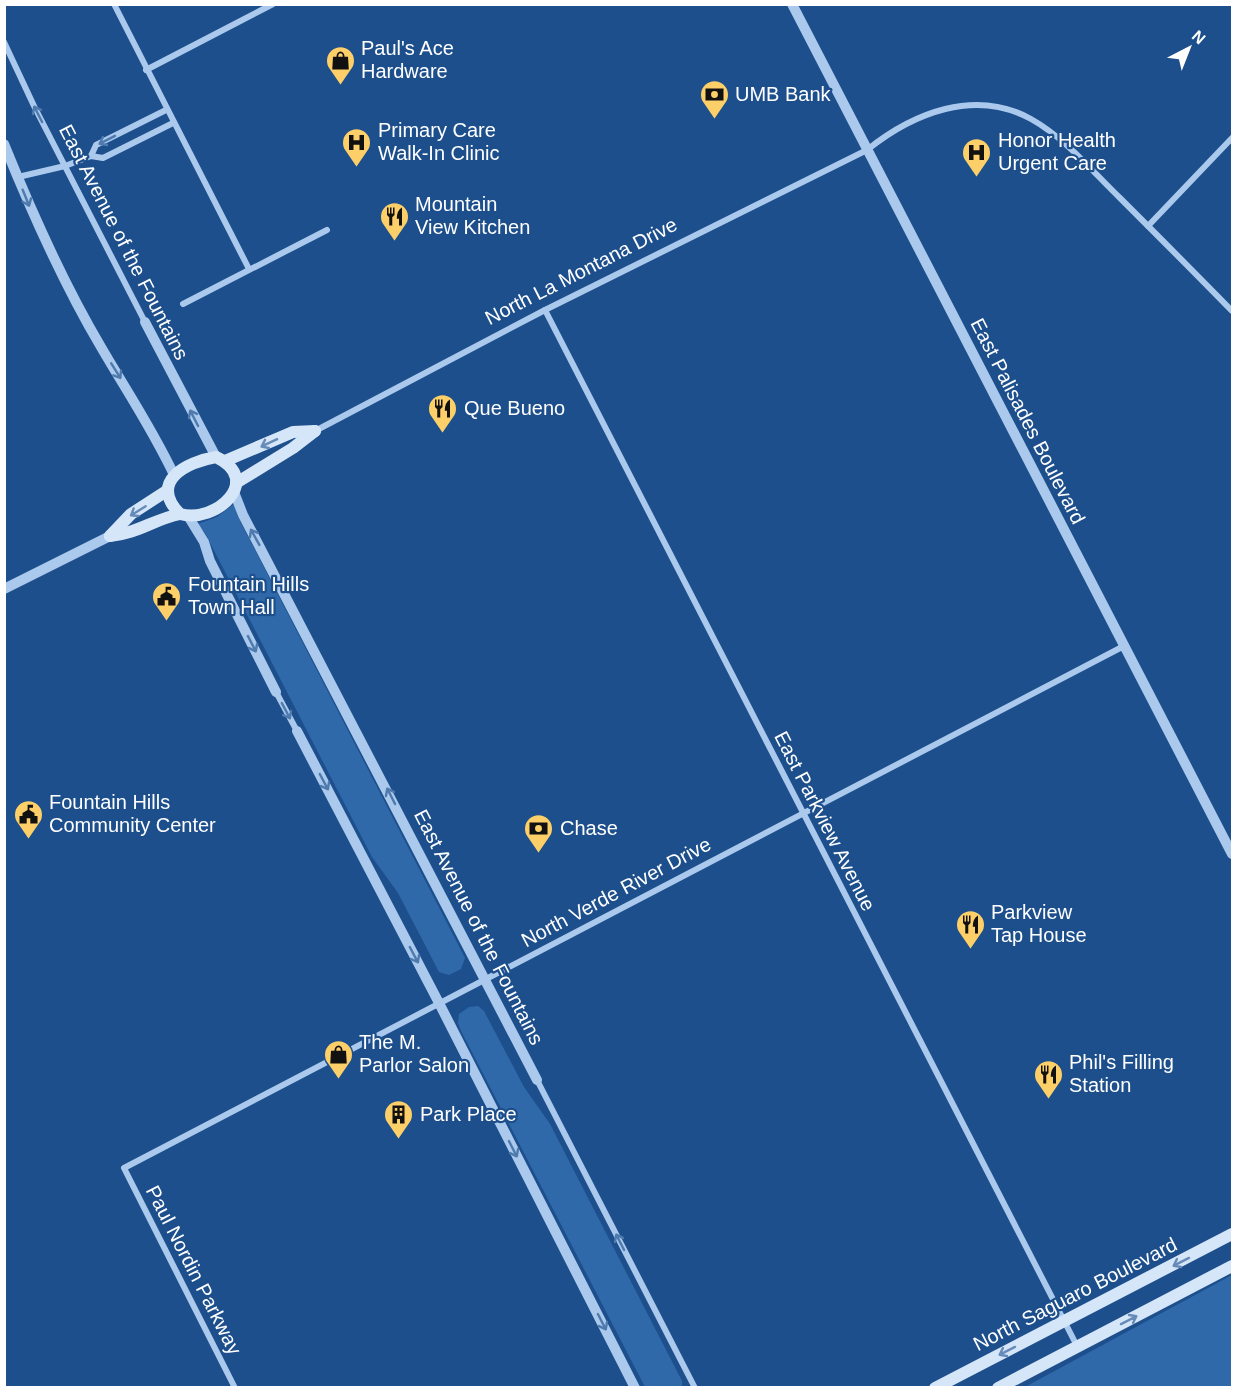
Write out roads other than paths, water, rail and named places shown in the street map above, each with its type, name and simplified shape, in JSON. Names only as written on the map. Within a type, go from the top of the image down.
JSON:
[{"type":"main road","name":"North La Montana Drive","points":[[220,459],[293,432],[315,431]]},
{"type":"main road","name":"North La Montana Drive","points":[[235,488],[315,431]]},
{"type":"main road","points":[[110,536],[133,534],[158,519],[205,515],[217,509],[235,488],[234,470],[220,459],[189,465],[174,475],[168,490],[171,505],[184,515]]},
{"type":"main road","points":[[110,536],[131,514],[168,490]]},
{"type":"main road","name":"North Saguaro Boulevard","points":[[935,1388],[1233,1234]]},
{"type":"main road","points":[[998,1388],[1233,1266]]},
{"type":"street","points":[[114,4],[172,123],[249,269]]},
{"type":"street","points":[[146,70],[273,4]]},
{"type":"street","name":"East Palisades Boulevard","points":[[792,4],[1233,854]]},
{"type":"street","name":"East Avenue of the Fountains","points":[[4,42],[145,322],[220,459]]},
{"type":"street","name":"North La Montana Drive","points":[[315,431],[545,310],[867,150],[891,131],[937,111],[964,104],[1005,108],[1030,118],[1049,131],[1233,311]]},
{"type":"street","points":[[90,156],[96,145],[166,110]]},
{"type":"street","points":[[18,177],[65,166],[90,156],[103,158],[172,123]]},
{"type":"street","points":[[123,131],[129,145]]},
{"type":"street","points":[[1148,226],[1233,138]]},
{"type":"street","points":[[4,144],[33,214],[100,346],[150,426],[174,475]]},
{"type":"street","points":[[183,304],[327,230]]},
{"type":"street","name":"East Parkview Avenue","points":[[545,310],[1077,1347]]},
{"type":"street","name":"East Avenue of the Fountains","points":[[235,488],[243,515],[695,1388]]},
{"type":"street","points":[[184,515],[204,542],[210,561],[276,692],[440,1003],[635,1388]]},
{"type":"street","points":[[4,589],[110,536]]},
{"type":"street","name":"North Verde River Drive","points":[[124,1168],[802,812],[1124,646]]},
{"type":"street","name":"Paul Nordin Parkway","points":[[124,1168],[235,1388]]},
{"type":"street","points":[[687,1388],[691,1380]]},
{"type":"place","name":"Paul's Ace Hardware","points":[[340,86]]},
{"type":"place","name":"UMB Bank","points":[[714,120]]},
{"type":"place","name":"Primary Care Walk-In Clinic","points":[[357,168]]},
{"type":"place","name":"Honor Health Urgent Care","points":[[977,178]]},
{"type":"place","name":"Mountain View Kitchen","points":[[394,242]]},
{"type":"place","name":"Que Bueno","points":[[443,434]]},
{"type":"place","name":"Fountain Hills Town Hall","points":[[167,622]]},
{"type":"place","name":"Fountain Hills Community Center","points":[[28,840]]},
{"type":"place","name":"Chase","points":[[539,854]]},
{"type":"place","name":"Parkview Tap House","points":[[970,950]]},
{"type":"place","name":"The M. Parlor Salon","points":[[338,1080]]},
{"type":"place","name":"Phil's Filling Station","points":[[1048,1100]]},
{"type":"place","name":"Park Place","points":[[399,1140]]}]
